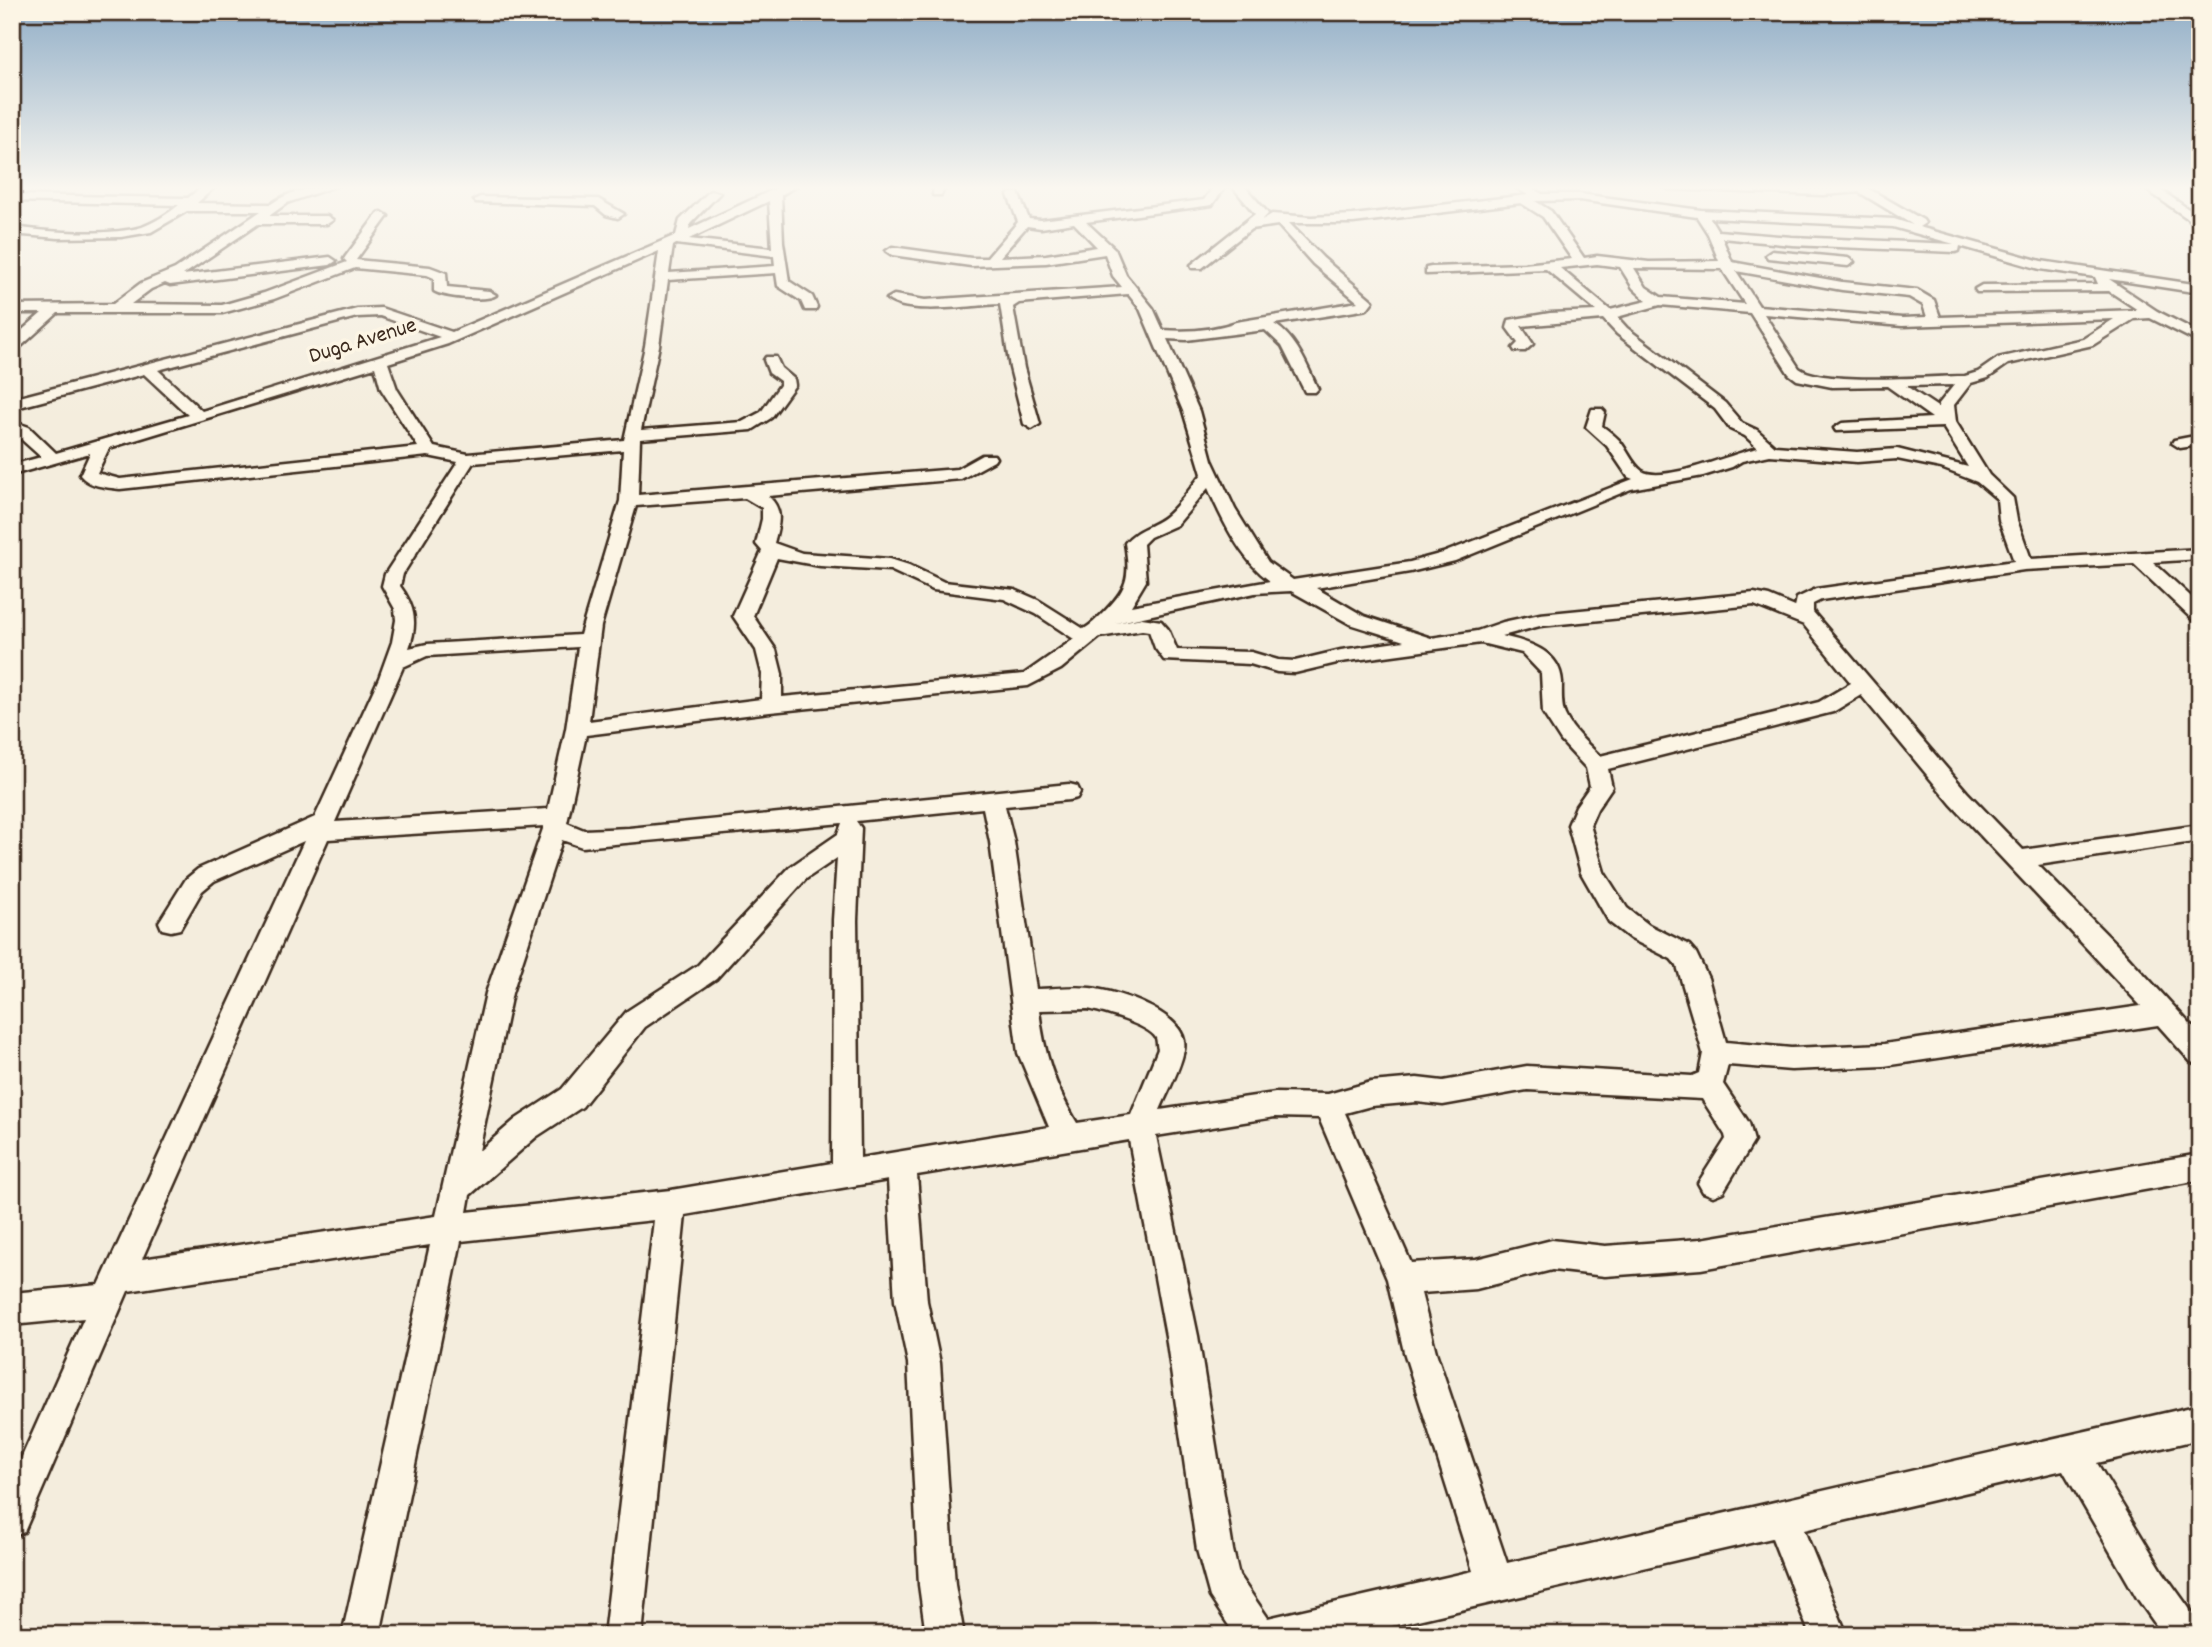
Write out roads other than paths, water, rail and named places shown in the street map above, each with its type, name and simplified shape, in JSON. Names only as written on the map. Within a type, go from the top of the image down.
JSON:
[{"type":"street","points":[[163,281],[190,263]]},
{"type":"street","points":[[116,308],[129,301],[144,287],[163,281],[317,263]]},
{"type":"street","name":"Duga Avenue","points":[[12,470],[199,417],[452,337],[622,263]]},
{"type":"street","points":[[361,1635],[499,993],[556,822],[577,729],[591,626],[629,500],[632,440],[667,263]]},
{"type":"street","points":[[781,263],[783,283],[807,299],[810,307]]},
{"type":"street","points":[[1116,263],[1129,290],[1146,308],[1191,411],[1210,474],[1226,509],[1261,566],[1357,620],[1429,643]]},
{"type":"street","points":[[1237,326],[1362,306],[1366,301],[1320,263]]},
{"type":"street","points":[[1432,271],[1572,263]]},
{"type":"street","points":[[1619,263],[1649,266],[1671,263]]},
{"type":"street","points":[[1625,263],[1632,280],[1658,301],[1753,307],[1902,322],[1934,321],[1991,299],[2072,286],[2117,289]]},
{"type":"street","points":[[1731,263],[1753,307],[1794,371],[1802,377],[1832,383],[1966,380],[1983,375],[2003,361],[2088,342],[2130,315]]},
{"type":"street","points":[[1760,263],[1856,286],[1921,296],[1929,303],[1934,321]]},
{"type":"street","points":[[1848,263],[1856,286]]},
{"type":"street","points":[[2032,263],[2200,289]]},
{"type":"street","points":[[12,309],[222,309],[270,296],[334,270],[368,264],[430,271],[441,276],[439,288],[443,290],[489,295]]},
{"type":"street","points":[[1548,265],[1607,313],[1622,331],[1720,406],[1736,426],[1751,433],[1770,450]]},
{"type":"street","points":[[2040,265],[2072,286]]},
{"type":"street","points":[[662,277],[781,269]]},
{"type":"street","points":[[2088,272],[2152,314],[2200,339]]},
{"type":"street","points":[[894,299],[925,304],[1129,290]]},
{"type":"street","points":[[1016,299],[1006,305],[1007,318],[1032,424]]},
{"type":"street","points":[[1991,299],[2130,315],[2152,314]]},
{"type":"street","points":[[1520,348],[1526,344],[1523,336],[1514,328],[1514,323],[1549,316],[1647,308],[1658,301]]},
{"type":"street","points":[[12,347],[56,307]]},
{"type":"street","points":[[12,404],[368,312],[381,312],[452,337]]},
{"type":"street","points":[[1156,334],[1186,336],[1267,326],[1276,330],[1285,341],[1310,389]]},
{"type":"street","points":[[380,360],[389,389],[428,451]]},
{"type":"street","points":[[102,445],[88,475],[98,481],[120,484],[428,451],[468,459],[632,440],[754,424],[774,408],[788,385],[787,379],[774,370],[771,360]]},
{"type":"street","points":[[149,370],[199,417]]},
{"type":"street","points":[[1948,422],[1946,405],[1966,380]]},
{"type":"street","points":[[1889,382],[1948,422],[1983,478],[2005,498],[2008,520],[2024,565]]},
{"type":"street","points":[[1597,412],[1594,427],[1613,443],[1634,473],[1647,479]]},
{"type":"street","points":[[1842,428],[1948,422]]},
{"type":"street","points":[[12,426],[23,430],[53,459]]},
{"type":"street","points":[[2180,443],[2200,440]]},
{"type":"street","points":[[1110,616],[1255,587],[1362,576],[1449,557],[1647,479],[1703,471],[1726,464],[1737,457],[1770,450],[1857,457],[1897,454],[1945,464],[1983,478]]},
{"type":"street","points":[[629,500],[747,494],[961,474],[988,458]]},
{"type":"street","points":[[12,1520],[393,664],[407,623],[403,600],[391,586],[394,574],[468,459]]},
{"type":"street","points":[[577,729],[771,705],[1028,680],[1045,673],[1128,599],[1136,584],[1137,556],[1133,543],[1144,533],[1171,521],[1210,474]]},
{"type":"street","points":[[747,494],[761,499],[770,507],[771,519],[765,544],[771,551],[826,563],[896,565],[933,584],[1023,598],[1088,636],[1142,624],[1154,625],[1171,656],[1251,658],[1277,666],[1295,667],[1323,659],[1480,637],[1540,620],[1754,599],[1811,621]]},
{"type":"street","points":[[771,551],[743,615],[748,628],[763,643],[774,693],[771,705]]},
{"type":"street","points":[[2200,554],[2024,565],[1816,595],[1804,602],[1804,613],[1959,798],[2114,958],[2200,1054]]},
{"type":"street","points":[[2137,557],[2200,616]]},
{"type":"street","points":[[12,1309],[448,1228],[671,1204],[902,1164],[1275,1105],[1328,1106],[1371,1094],[1417,1090],[1443,1093],[1527,1077],[1704,1087],[1714,1071],[1716,1053],[1695,978],[1687,960],[1680,952],[1640,932],[1618,915],[1593,873],[1579,825],[1587,806],[1601,787],[1596,765],[1568,736],[1553,713],[1551,673],[1529,649],[1480,637]]},
{"type":"street","points":[[393,664],[410,654],[427,650],[589,640]]},
{"type":"street","points":[[1596,765],[1826,707],[1864,684]]},
{"type":"street","points":[[171,922],[194,885],[206,875],[320,827],[556,822],[582,839],[850,826],[992,799],[1069,792]]},
{"type":"street","points":[[992,799],[1002,842],[1031,1053],[1053,1108],[1070,1137]]},
{"type":"street","points":[[846,1175],[845,920],[850,826]]},
{"type":"street","points":[[456,1189],[526,1128],[572,1098],[636,1019],[707,972],[798,873],[850,826]]},
{"type":"street","points":[[2018,859],[2200,833]]},
{"type":"street","points":[[1024,996],[1033,1000],[1088,998],[1107,1002],[1165,1027],[1169,1034],[1171,1049],[1140,1126],[1182,1336],[1214,1550],[1223,1584],[1257,1635]]},
{"type":"street","points":[[1716,1053],[1791,1059],[1884,1055],[2163,1013]]},
{"type":"street","points":[[1707,1083],[1739,1132],[1740,1140],[1713,1183]]},
{"type":"street","points":[[1328,1106],[1402,1279],[1420,1352],[1496,1585]]},
{"type":"street","points":[[902,1164],[911,1301],[924,1363],[937,1585],[945,1635]]},
{"type":"street","points":[[1402,1279],[1476,1274],[1552,1255],[1605,1261],[1701,1254],[2200,1167]]},
{"type":"street","points":[[622,1635],[671,1204]]},
{"type":"street","points":[[1272,1635],[1327,1629],[1496,1585],[2200,1422]]},
{"type":"street","points":[[2071,1452],[2150,1585],[2186,1635]]},
{"type":"street","points":[[1782,1519],[1829,1635]]}]
